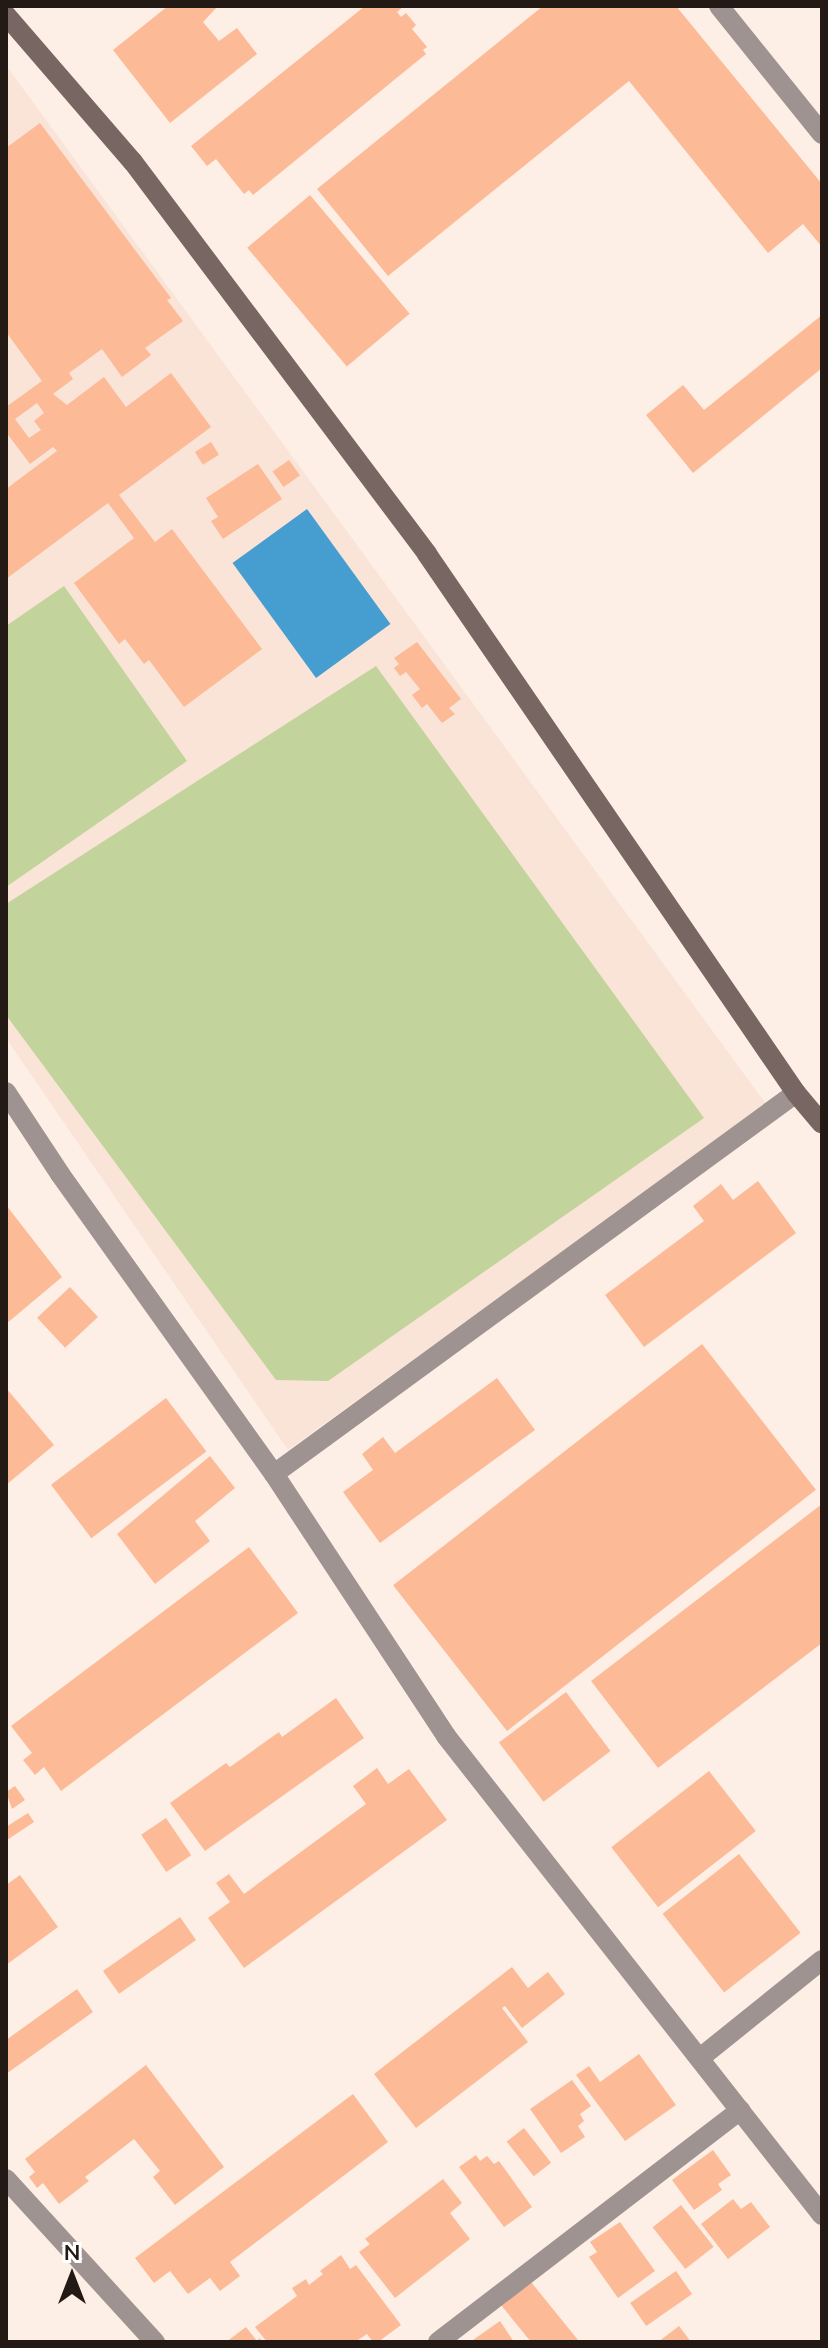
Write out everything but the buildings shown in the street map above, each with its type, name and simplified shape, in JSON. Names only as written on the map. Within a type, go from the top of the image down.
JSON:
[{"type":"street","points":[[719,6],[822,134]]},
{"type":"street","points":[[9,25],[133,162],[427,554],[796,1093],[822,1124]]},
{"type":"street","points":[[6,1092],[60,1174],[274,1474],[446,1736],[822,2215]]},
{"type":"street","points":[[274,1474],[796,1093]]},
{"type":"street","points":[[700,2058],[822,1960]]},
{"type":"street","points":[[438,2342],[740,2110]]},
{"type":"street","points":[[6,2179],[155,2342]]},
{"type":"shaded area","points":[[8,68],[766,1104],[288,1450],[6,1038]]},
{"type":"green space","points":[[64,586],[187,761],[6,887],[6,626]]},
{"type":"green space","points":[[376,666],[704,1118],[328,1381],[276,1380],[6,1015],[6,904]]},
{"type":"water","points":[[307,509],[390,624],[316,678],[233,563]]}]
